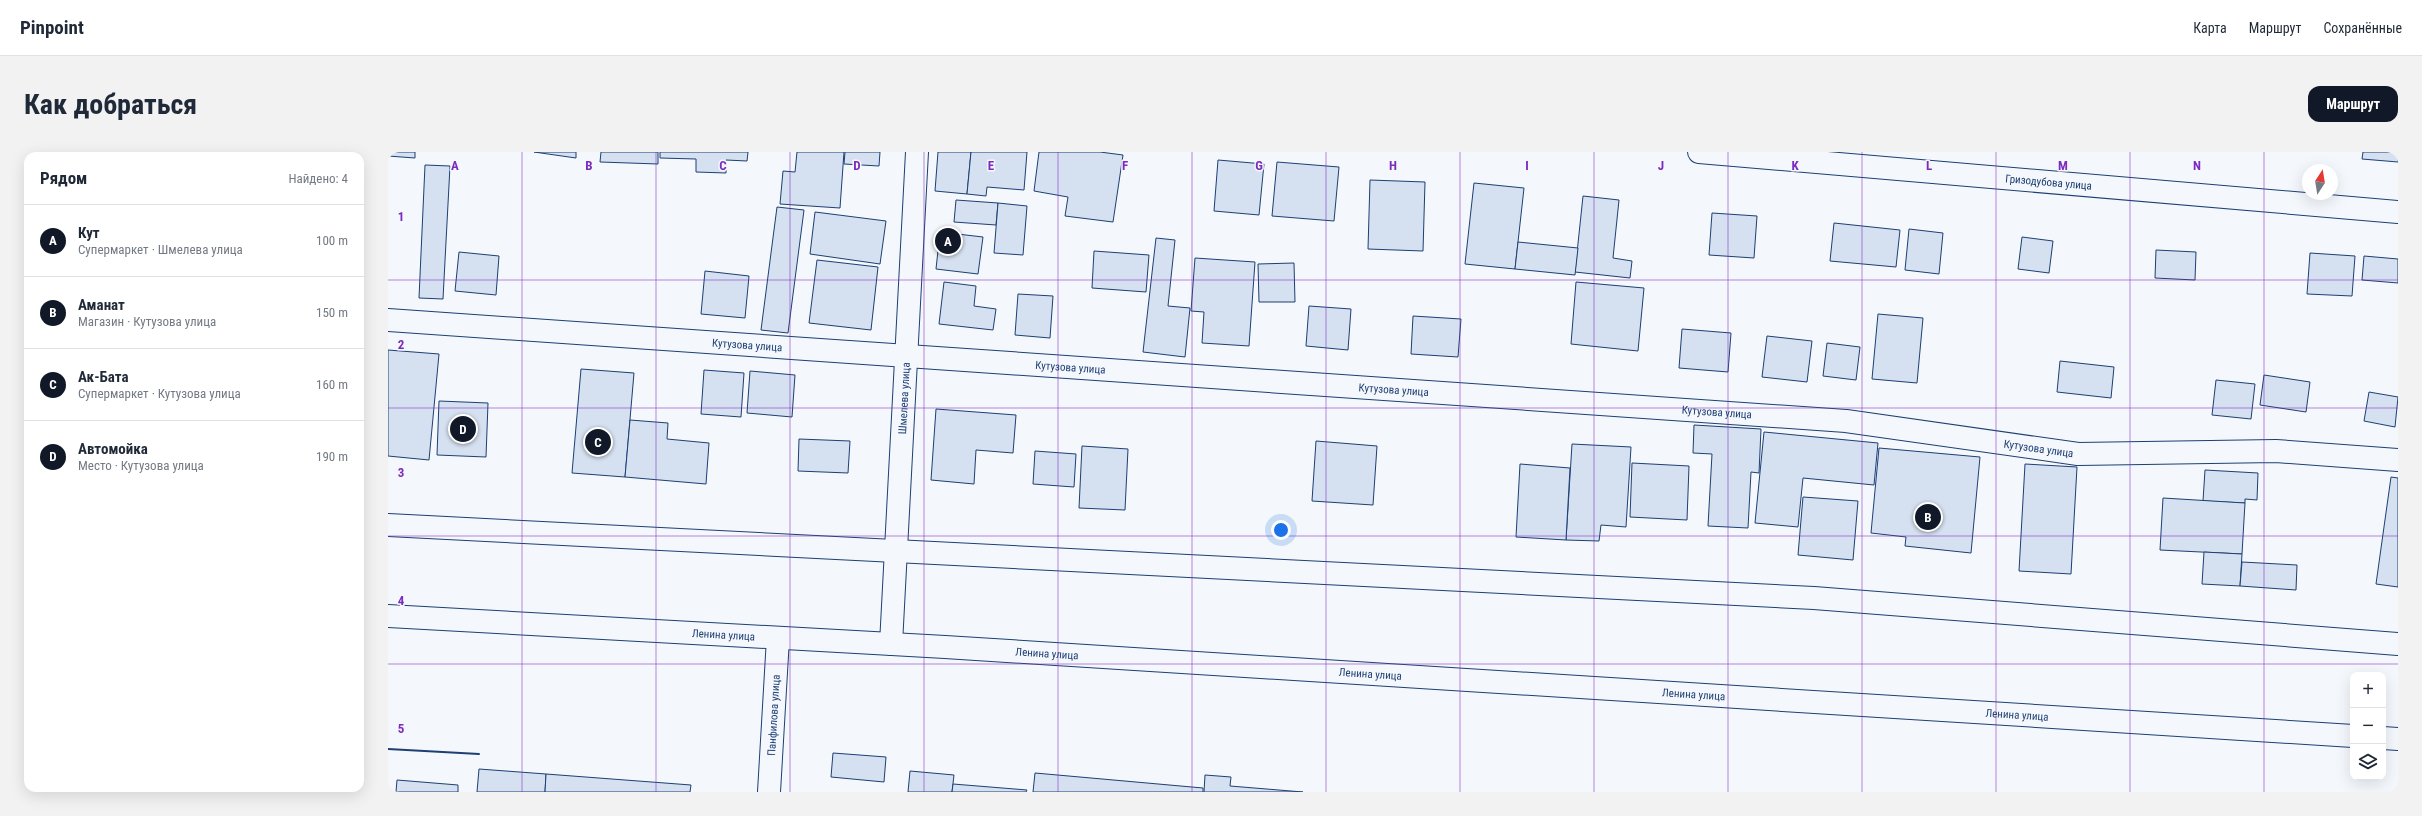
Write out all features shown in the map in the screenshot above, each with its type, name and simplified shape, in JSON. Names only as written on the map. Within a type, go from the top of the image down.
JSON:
[{"type":"street","name":"Шмелева улица","points":[[891,644],[917,152]]},
{"type":"street","name":"Гризодубова улица","points":[[1699,152],[2398,212]]},
{"type":"street","name":"Кутузова улица","points":[[388,320],[1846,421],[2078,454],[2276,451],[2398,460]]},
{"type":"street","points":[[388,525],[1814,598],[2398,644]]},
{"type":"street","name":"Ленина улица","points":[[388,616],[891,644],[2350,736]]},
{"type":"street","name":"Панфилова улица","points":[[769,792],[778,638]]},
{"type":"street","points":[[2386,738],[2398,739]]},
{"type":"building","points":[[388,152],[415,152],[415,158],[388,156]]},
{"type":"building","points":[[534,152],[576,152],[576,158]]},
{"type":"building","points":[[601,152],[658,152],[658,164],[600,162]]},
{"type":"building","points":[[660,152],[748,152],[747,161],[726,160],[726,173],[696,172],[696,159],[660,158]]},
{"type":"building","points":[[797,152],[844,152],[840,208],[780,204],[783,171],[795,172]]},
{"type":"building","points":[[845,152],[880,152],[879,166],[844,164]]},
{"type":"building","points":[[938,152],[971,152],[967,194],[935,191]]},
{"type":"building","points":[[971,152],[1027,152],[1024,190],[987,187],[986,196],[967,194]]},
{"type":"building","points":[[1039,152],[1100,152],[1123,155],[1113,222],[1065,216],[1068,197],[1034,191]]},
{"type":"building","points":[[2363,152],[2398,152],[2398,162],[2362,159]]},
{"type":"building","points":[[1218,160],[1264,164],[1259,215],[1214,211]]},
{"type":"building","points":[[1277,162],[1339,167],[1334,221],[1272,216]]},
{"type":"building","points":[[425,165],[450,166],[443,299],[419,298]]},
{"type":"building","points":[[1370,180],[1425,182],[1423,251],[1368,249]]},
{"type":"building","points":[[1474,183],[1524,188],[1515,269],[1465,264]]},
{"type":"building","points":[[1583,196],[1619,200],[1613,258],[1632,261],[1630,278],[1575,272]]},
{"type":"building","points":[[956,200],[998,203],[996,225],[954,222]]},
{"type":"building","points":[[998,203],[1027,206],[1023,255],[994,253]]},
{"type":"building","points":[[777,207],[804,210],[788,333],[761,330]]},
{"type":"building","points":[[815,212],[886,221],[880,264],[810,254]]},
{"type":"building","points":[[1712,213],[1757,216],[1754,258],[1709,255]]},
{"type":"building","points":[[1834,223],[1900,230],[1896,267],[1830,261]]},
{"type":"building","points":[[1909,229],[1943,233],[1939,274],[1905,270]]},
{"type":"building","points":[[940,232],[983,237],[978,274],[936,269]]},
{"type":"building","points":[[2022,237],[2053,241],[2049,273],[2018,269]]},
{"type":"building","points":[[1156,238],[1175,240],[1168,306],[1190,308],[1185,357],[1143,352]]},
{"type":"building","points":[[1518,242],[1578,248],[1575,275],[1515,269]]},
{"type":"building","points":[[2156,250],[2196,252],[2195,280],[2155,278]]},
{"type":"building","points":[[1094,251],[1149,255],[1146,292],[1092,288]]},
{"type":"building","points":[[459,252],[499,256],[496,295],[455,291]]},
{"type":"building","points":[[2310,253],[2355,256],[2352,296],[2307,294]]},
{"type":"building","points":[[2364,256],[2398,259],[2398,283],[2362,280]]},
{"type":"building","points":[[1195,258],[1255,262],[1249,346],[1202,343],[1204,312],[1191,311]]},
{"type":"building","points":[[817,260],[878,267],[871,330],[809,323]]},
{"type":"building","points":[[1294,263],[1295,302],[1259,302],[1258,264]]},
{"type":"building","points":[[705,271],[749,276],[745,318],[701,314]]},
{"type":"building","points":[[944,282],[976,286],[974,306],[996,309],[993,330],[939,324]]},
{"type":"building","points":[[1576,282],[1644,288],[1638,351],[1571,344]]},
{"type":"building","points":[[1018,294],[1053,296],[1050,338],[1015,335]]},
{"type":"building","points":[[1309,306],[1351,309],[1348,350],[1306,346]]},
{"type":"building","points":[[1878,314],[1923,318],[1917,383],[1872,379]]},
{"type":"building","points":[[1413,316],[1461,319],[1458,357],[1411,354]]},
{"type":"building","points":[[1682,329],[1731,333],[1728,372],[1679,368]]},
{"type":"building","points":[[1767,336],[1812,341],[1807,382],[1762,377]]},
{"type":"building","points":[[1827,343],[1860,347],[1856,380],[1823,376]]},
{"type":"building","points":[[388,350],[439,354],[429,460],[388,456]]},
{"type":"building","points":[[2060,361],[2114,367],[2111,398],[2057,392]]},
{"type":"building","points":[[581,369],[634,373],[625,477],[572,473]]},
{"type":"building","points":[[704,370],[744,373],[741,417],[701,414]]},
{"type":"building","points":[[750,371],[795,375],[792,417],[747,413]]},
{"type":"building","points":[[2264,375],[2310,382],[2306,412],[2260,405]]},
{"type":"building","points":[[2216,380],[2255,384],[2251,419],[2212,415]]},
{"type":"building","points":[[2369,392],[2398,397],[2395,427],[2364,421]]},
{"type":"building","points":[[439,401],[488,403],[486,457],[437,455]]},
{"type":"building","points":[[936,409],[1016,415],[1013,453],[976,450],[974,484],[931,480]]},
{"type":"building","points":[[630,420],[668,423],[667,439],[709,443],[706,484],[625,477]]},
{"type":"building","points":[[1694,425],[1761,429],[1759,473],[1751,472],[1748,528],[1708,526],[1712,454],[1693,453]]},
{"type":"building","points":[[1764,432],[1878,443],[1874,485],[1803,478],[1798,527],[1755,523]]},
{"type":"building","points":[[799,439],[850,441],[848,473],[798,471]]},
{"type":"building","points":[[1316,441],[1377,446],[1373,505],[1312,501]]},
{"type":"building","points":[[1572,444],[1631,447],[1626,527],[1601,525],[1599,541],[1566,540]]},
{"type":"building","points":[[1082,446],[1128,449],[1125,510],[1079,508]]},
{"type":"building","points":[[1879,448],[1980,457],[1971,553],[1905,546],[1906,537],[1871,533]]},
{"type":"building","points":[[1035,451],[1076,454],[1074,487],[1033,484]]},
{"type":"building","points":[[1632,463],[1689,466],[1687,520],[1630,517]]},
{"type":"building","points":[[1520,464],[1570,468],[1566,540],[1516,537]]},
{"type":"building","points":[[2025,464],[2077,467],[2071,574],[2019,571]]},
{"type":"building","points":[[2205,470],[2258,473],[2257,500],[2245,499],[2245,503],[2203,501]]},
{"type":"building","points":[[2391,477],[2398,478],[2398,587],[2376,584]]},
{"type":"building","points":[[1803,497],[1858,501],[1853,560],[1798,555]]},
{"type":"building","points":[[2163,498],[2245,503],[2242,554],[2160,550]]},
{"type":"building","points":[[2204,552],[2242,554],[2240,586],[2202,584]]},
{"type":"building","points":[[2242,562],[2297,565],[2296,590],[2240,586]]},
{"type":"building","points":[[833,753],[886,757],[884,782],[831,777]]},
{"type":"building","points":[[479,769],[546,774],[545,792],[477,792]]},
{"type":"building","points":[[910,771],[954,775],[952,792],[908,792]]},
{"type":"building","points":[[1035,773],[1203,788],[1203,792],[1033,792]]},
{"type":"building","points":[[546,774],[691,785],[690,792],[545,792]]},
{"type":"building","points":[[1205,775],[1231,777],[1230,786],[1303,792],[1204,792]]},
{"type":"building","points":[[397,780],[458,785],[458,792],[396,792]]},
{"type":"building","points":[[953,784],[1027,790],[1026,792],[952,792]]},
{"type":"wall","points":[[388,749],[479,754]]},
{"type":"place","name":"Кут","points":[[948,241]]},
{"type":"place","name":"Автомойка","points":[[463,429]]},
{"type":"place","name":"Ак-Бата","points":[[598,442]]},
{"type":"place","name":"Аманат","points":[[1928,517]]}]
